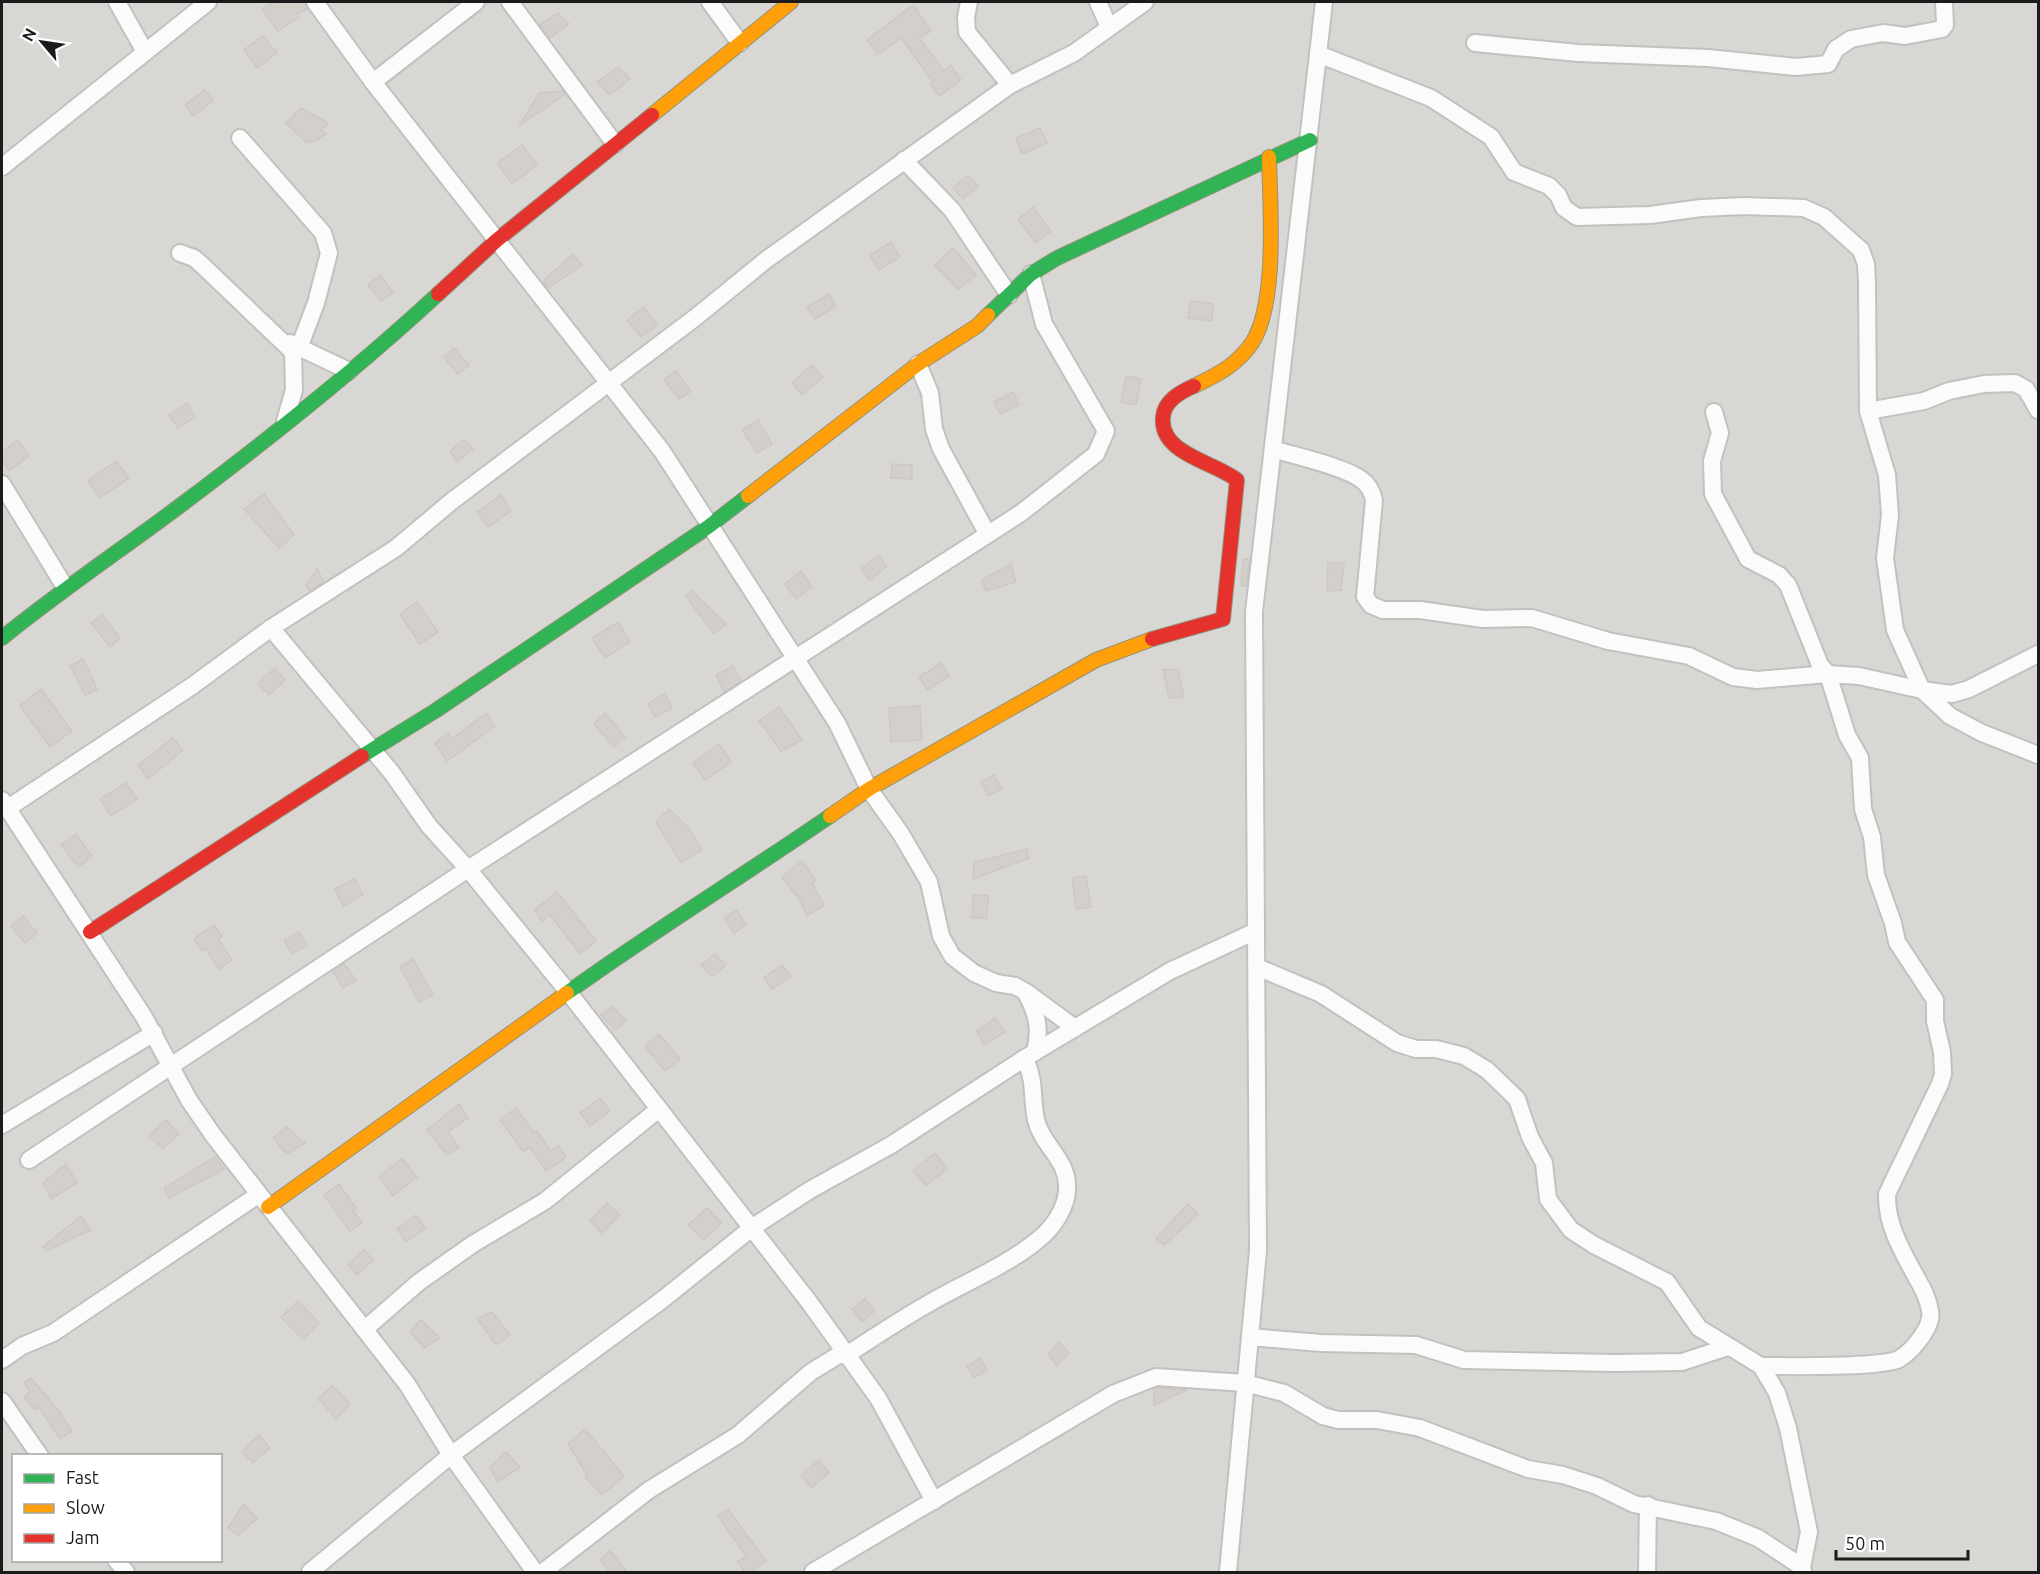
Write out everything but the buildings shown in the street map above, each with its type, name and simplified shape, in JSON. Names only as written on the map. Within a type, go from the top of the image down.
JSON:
[{"type":"street","points":[[117,2],[144,50]]},
{"type":"street","points":[[2,166],[144,50],[208,2]]},
{"type":"street","points":[[315,2],[373,82],[662,450],[708,527],[837,723],[869,789],[901,834],[929,882],[941,936],[952,956],[974,972],[996,983],[1015,986],[1026,992],[1075,1028]]},
{"type":"street","points":[[373,82],[476,2]]},
{"type":"street","points":[[510,2],[615,144]]},
{"type":"street","points":[[710,2],[740,43]]},
{"type":"street","points":[[2,638],[65,587],[181,505],[349,371],[396,333],[496,240],[791,2]]},
{"type":"street","points":[[969,2],[966,17],[967,32],[1010,85]]},
{"type":"street","points":[[1098,2],[1109,27]]},
{"type":"street","points":[[535,1572],[451,1455],[407,1384],[263,1201],[189,1100],[172,1063],[154,1034],[5,804],[192,686],[271,628],[396,548],[452,501],[766,260],[1010,85],[1074,53],[1145,2]]},
{"type":"street","points":[[1228,1572],[1258,1251],[1254,612],[1310,140],[1323,2]]},
{"type":"street","points":[[1475,43],[1578,53],[1708,58],[1796,67],[1824,66],[1832,60],[1836,49],[1851,39],[1883,33],[1905,36],[1942,29],[1945,25],[1944,2]]},
{"type":"street","points":[[1318,54],[1431,98],[1491,137],[1514,172],[1549,186],[1558,195],[1564,208],[1577,216],[1650,215],[1701,208],[1745,206],[1804,208],[1824,217],[1849,242],[1861,250],[1866,264],[1868,411],[1887,476],[1890,515],[1885,558],[1895,630],[1922,690],[1950,716],[1982,733],[2038,755]]},
{"type":"street","points":[[240,138],[323,233],[328,253],[316,303],[299,348]]},
{"type":"street","points":[[90,932],[542,641],[708,527],[918,364],[977,326],[1031,274],[1057,258],[1269,157],[1310,140]]},
{"type":"street","points":[[1223,619],[1237,480],[1228,471],[1212,462],[1176,447],[1166,437],[1164,411],[1173,395],[1223,372],[1256,339],[1263,319],[1271,244],[1269,157]]},
{"type":"street","points":[[904,160],[952,210],[1009,295]]},
{"type":"street","points":[[180,253],[194,258],[281,338],[292,352],[295,364],[291,404],[283,424]]},
{"type":"street","points":[[29,1160],[172,1063],[468,869],[1021,513],[1096,454],[1105,438],[1106,431],[1044,324],[1031,274]]},
{"type":"street","points":[[281,338],[349,371]]},
{"type":"street","points":[[918,364],[930,393],[934,429],[941,448],[987,534]]},
{"type":"street","points":[[1868,411],[1924,401],[1938,394],[1984,384],[2015,383],[2026,389],[2038,410]]},
{"type":"street","points":[[1714,411],[1720,433],[1712,461],[1713,494],[1748,559],[1779,575],[1788,585],[1820,665],[1828,674],[1847,735],[1860,758],[1863,809],[1872,837],[1876,874],[1897,942],[1935,1000],[1943,1074],[1933,1102],[1887,1194],[1887,1209],[1909,1267],[1921,1285],[1930,1320],[1918,1341],[1898,1360],[1847,1365],[1761,1366]]},
{"type":"street","points":[[1273,449],[1346,472],[1362,479],[1370,489],[1374,500],[1365,597],[1371,605],[1383,610],[1420,610],[1483,619],[1532,618],[1608,641],[1689,656],[1733,677],[1757,680],[1828,674],[1858,676],[1952,694],[1969,689],[2038,654]]},
{"type":"street","points":[[2,484],[65,587]]},
{"type":"street","points":[[2,1360],[22,1346],[53,1333],[263,1201],[569,993],[625,951],[720,891],[869,789],[1096,660],[1135,644],[1254,612]]},
{"type":"street","points":[[271,628],[372,750],[429,826],[468,869],[569,993],[753,1227],[878,1398],[934,1501]]},
{"type":"street","points":[[310,1572],[451,1455],[662,1300],[753,1227],[810,1190],[891,1145],[1030,1055],[1170,971],[1256,931]]},
{"type":"street","points":[[813,1572],[1113,1394],[1156,1377],[1245,1383],[1284,1393],[1323,1416],[1338,1420],[1377,1420],[1420,1428],[1528,1469],[1598,1486],[1634,1504],[1648,1505],[1726,1525],[1758,1538],[1803,1570],[1809,1532],[1788,1428],[1777,1393],[1761,1366],[1700,1328],[1667,1282],[1652,1273],[1640,1270],[1571,1230],[1548,1199],[1544,1163],[1530,1137],[1517,1099],[1487,1070],[1464,1056],[1397,1043],[1321,994],[1257,967]]},
{"type":"street","points":[[543,1572],[649,1490],[738,1435],[811,1372],[837,1356],[848,1354],[932,1301],[1008,1260],[1039,1240],[1053,1225],[1068,1190],[1066,1170],[1043,1137],[1036,1120],[1030,1055],[1040,1034],[1036,1012],[1026,992]]},
{"type":"street","points":[[2,1125],[154,1034]]},
{"type":"street","points":[[365,1329],[420,1282],[473,1244],[545,1201],[658,1109]]},
{"type":"street","points":[[1250,1337],[1321,1343],[1416,1345],[1464,1360],[1682,1362],[1728,1347]]},
{"type":"street","points":[[2,1401],[39,1454]]},
{"type":"street","points":[[1647,1572],[1648,1505]]},
{"type":"shaded area","points":[[2,2],[2038,2],[2038,1572],[2,1572]]},
{"type":"traffic: fast","points":[[988,315],[1031,274],[1057,258],[1310,140]]},
{"type":"traffic: fast","points":[[2,638],[280,429],[438,294]]},
{"type":"traffic: fast","points":[[362,756],[435,711],[708,527],[748,496]]},
{"type":"traffic: fast","points":[[567,993],[830,816]]},
{"type":"traffic: slow","points":[[652,115],[791,2]]},
{"type":"traffic: slow","points":[[1194,386],[1219,373],[1240,357],[1252,343],[1260,325],[1266,304],[1271,253],[1269,157]]},
{"type":"traffic: slow","points":[[748,496],[918,364],[977,326],[988,315]]},
{"type":"traffic: slow","points":[[830,816],[869,789],[1096,660],[1152,639]]},
{"type":"traffic: slow","points":[[268,1207],[567,993]]},
{"type":"traffic: jam","points":[[438,294],[497,240],[652,115]]},
{"type":"traffic: jam","points":[[1152,639],[1223,619],[1237,480],[1190,456],[1170,440],[1164,430],[1163,417],[1166,406],[1178,394],[1194,386]]},
{"type":"traffic: jam","points":[[90,932],[362,756]]}]
